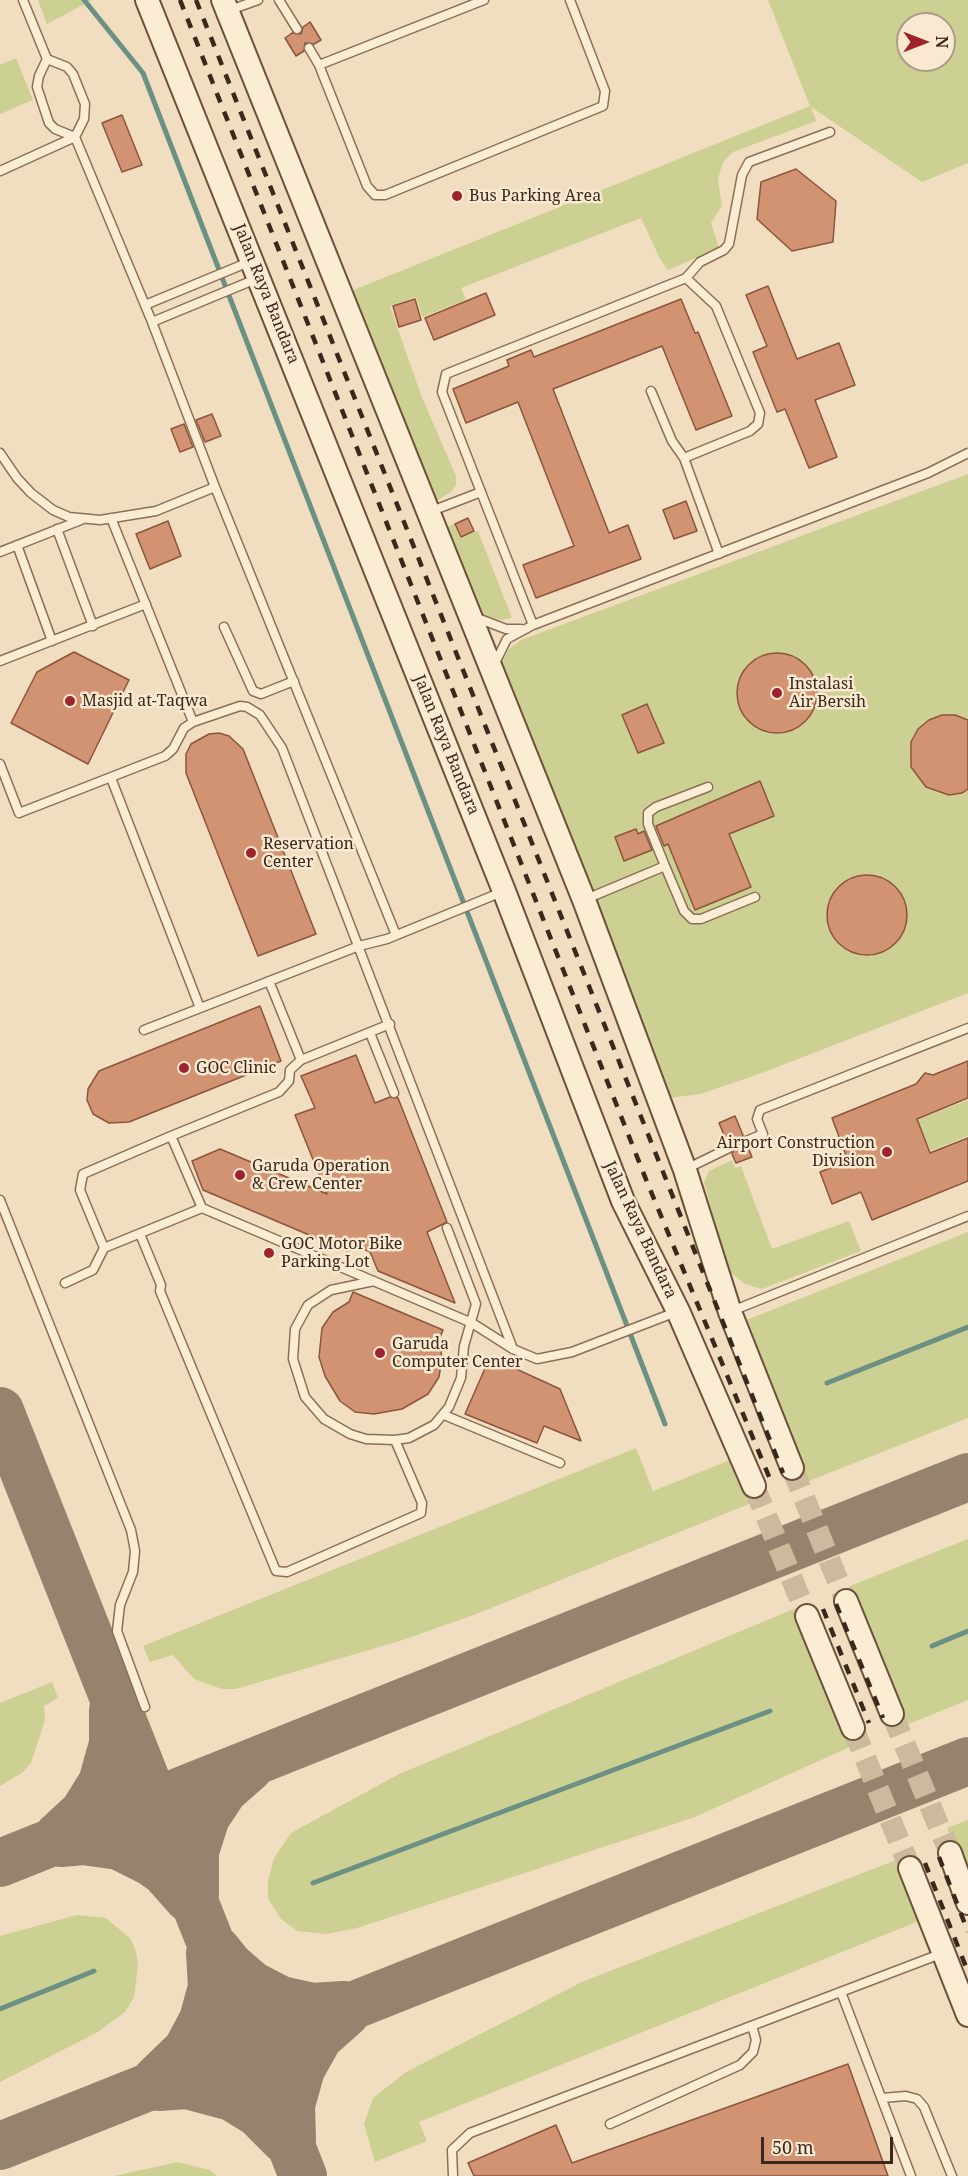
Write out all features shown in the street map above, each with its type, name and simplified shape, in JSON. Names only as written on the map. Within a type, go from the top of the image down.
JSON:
[{"type":"street","name":"Jalan Raya Bandara","points":[[147,0],[246,273],[494,896],[623,1201],[678,1311],[754,1486]]},
{"type":"street","points":[[225,6],[584,900],[685,1170],[730,1311],[792,1468]]},
{"type":"street","points":[[846,1601],[892,1714]]},
{"type":"street","points":[[807,1616],[853,1728]]},
{"type":"street","points":[[950,1853],[968,1903]]},
{"type":"street","points":[[910,1868],[968,2015]]},
{"type":"lane","points":[[0,171],[75,137],[86,115],[85,104],[71,70],[47,59],[23,0]]},
{"type":"lane","points":[[225,6],[258,0]]},
{"type":"lane","points":[[279,0],[297,29]]},
{"type":"lane","points":[[319,65],[484,0]]},
{"type":"lane","points":[[309,48],[319,65],[367,186],[375,195],[385,195],[603,106],[605,91],[570,0]]},
{"type":"lane","points":[[47,59],[39,76],[38,94],[52,126],[75,137],[152,322],[214,487],[396,935]]},
{"type":"lane","points":[[533,625],[442,392],[446,374],[686,278],[699,262],[724,250],[729,244],[742,175],[749,162],[830,132]]},
{"type":"lane","points":[[145,305],[187,288],[246,273]]},
{"type":"lane","points":[[152,322],[193,305],[246,273]]},
{"type":"lane","points":[[684,458],[750,431],[758,424],[760,413],[716,306],[686,278]]},
{"type":"lane","points":[[651,392],[672,441],[684,458],[719,554]]},
{"type":"lane","points":[[0,453],[17,478],[31,493],[53,510],[69,517],[111,518],[156,511],[214,487]]},
{"type":"lane","points":[[494,680],[494,664],[497,657],[507,639],[522,629],[928,473],[968,453]]},
{"type":"lane","points":[[428,513],[481,492]]},
{"type":"lane","points":[[111,518],[193,722]]},
{"type":"lane","points":[[0,552],[84,519]]},
{"type":"lane","points":[[57,529],[93,626]]},
{"type":"lane","points":[[17,545],[52,641]]},
{"type":"lane","points":[[0,661],[146,604]]},
{"type":"lane","points":[[466,608],[489,625],[506,629],[522,629]]},
{"type":"lane","points":[[224,627],[253,691],[261,694],[294,681]]},
{"type":"lane","points":[[0,764],[19,813],[169,753],[181,731],[193,722],[240,706],[248,707],[260,715],[282,748],[513,1349]]},
{"type":"lane","points":[[111,778],[200,1008]]},
{"type":"lane","points":[[708,787],[656,807],[648,813],[648,824],[684,911],[692,919],[701,919],[755,897]]},
{"type":"lane","points":[[584,900],[665,866]]},
{"type":"lane","points":[[144,1030],[494,896]]},
{"type":"lane","points":[[269,981],[301,1060]]},
{"type":"lane","points":[[65,1283],[96,1267],[104,1248],[81,1190],[83,1174],[279,1092],[289,1081],[290,1070],[301,1060],[390,1024]]},
{"type":"lane","points":[[746,1141],[763,1134],[757,1119],[762,1109],[968,1028]]},
{"type":"lane","points":[[370,1033],[393,1093]]},
{"type":"lane","points":[[171,1136],[202,1208],[472,1323],[528,1356],[546,1359],[600,1342],[678,1311]]},
{"type":"lane","points":[[685,1170],[729,1148]]},
{"type":"lane","points":[[0,1200],[131,1530],[135,1551],[134,1562],[118,1613],[117,1631],[145,1707]]},
{"type":"lane","points":[[104,1248],[202,1208]]},
{"type":"lane","points":[[730,1311],[968,1216]]},
{"type":"lane","points":[[375,1281],[331,1290],[308,1305],[295,1329],[293,1359],[305,1397],[324,1419],[350,1434],[366,1439],[395,1440],[422,1432],[444,1415],[459,1385],[466,1336],[472,1323],[476,1304],[447,1228]]},
{"type":"lane","points":[[140,1234],[161,1285],[160,1290],[276,1571],[287,1572],[421,1513],[422,1503],[395,1440]]},
{"type":"lane","points":[[444,1415],[560,1463]]},
{"type":"lane","points":[[453,2176],[452,2150],[470,2133],[944,1953]]},
{"type":"lane","points":[[841,1992],[911,2176]]},
{"type":"lane","points":[[610,2124],[740,2065],[753,2052],[756,2040],[752,2026]]},
{"type":"lane","points":[[882,2098],[906,2096],[917,2099],[924,2107],[952,2176]]},
{"type":"green space","points":[[38,0],[92,0],[47,24]]},
{"type":"green space","points":[[768,0],[968,0],[968,163],[922,182],[811,107],[816,121],[733,152],[723,162],[718,179],[722,206],[711,223],[719,248],[668,270],[660,259],[641,218],[461,288],[466,300],[422,317],[416,297],[390,306],[421,395],[456,476],[456,485],[451,492],[433,503],[351,291],[810,106]]},
{"type":"green space","points":[[16,58],[33,100],[0,114],[0,65]]},
{"type":"green space","points":[[968,474],[968,993],[762,1073],[700,1094],[670,1098],[501,669],[502,662],[509,649],[521,640]]},
{"type":"green space","points":[[454,524],[460,538],[478,531],[512,618],[501,620],[479,616],[445,527]]},
{"type":"green space","points":[[968,1100],[968,1136],[930,1151],[922,1130],[877,1148],[874,1137]]},
{"type":"green space","points":[[732,1160],[735,1168],[741,1166],[772,1249],[849,1221],[861,1251],[762,1289],[745,1284],[728,1271],[704,1182],[709,1171]]},
{"type":"green space","points":[[968,1232],[968,1418],[804,1483],[742,1332],[744,1321]]},
{"type":"green space","points":[[636,1448],[653,1491],[735,1458],[754,1502],[479,1613],[403,1640],[236,1689],[222,1689],[194,1679],[173,1655],[150,1662],[143,1646]]},
{"type":"green space","points":[[968,1539],[968,1700],[906,1725],[850,1586]]},
{"type":"green space","points":[[796,1608],[854,1745],[695,1817],[357,1928],[326,1934],[297,1931],[281,1919],[268,1899],[268,1881],[274,1858],[291,1833],[399,1774]]},
{"type":"green space","points":[[52,1682],[58,1698],[44,1706],[45,1720],[31,1763],[22,1773],[0,1786],[0,1703]]},
{"type":"green space","points":[[968,1820],[968,1882],[947,1828]]},
{"type":"green space","points":[[896,1860],[919,1921],[419,2122],[427,2141],[375,2162],[364,2124],[373,2098],[406,2072],[584,1981]]},
{"type":"green space","points":[[77,1915],[106,1918],[130,1938],[136,1951],[138,1965],[134,1997],[125,2012],[98,2032],[0,2082],[0,1936]]},
{"type":"green space","points":[[178,2162],[210,2170],[217,2176],[114,2176]]},
{"type":"building","points":[[310,22],[321,40],[314,44],[305,43],[304,51],[296,56],[285,38],[292,33],[301,34],[303,27]]},
{"type":"building","points":[[122,115],[142,165],[122,172],[102,123]]},
{"type":"building","points":[[796,169],[836,201],[833,242],[792,251],[757,219],[761,182]]},
{"type":"building","points":[[768,286],[797,359],[839,343],[855,385],[815,400],[837,457],[809,468],[785,409],[777,412],[753,352],[767,346],[746,295]]},
{"type":"building","points":[[486,293],[495,315],[434,340],[425,318]]},
{"type":"building","points":[[415,299],[421,320],[399,327],[393,306]]},
{"type":"building","points":[[681,299],[695,333],[698,332],[732,416],[696,430],[662,346],[553,389],[609,533],[628,525],[641,559],[536,598],[523,565],[574,546],[518,402],[466,423],[453,389],[509,366],[507,360],[531,350],[534,357]]},
{"type":"building","points":[[212,414],[221,436],[205,442],[196,420]]},
{"type":"building","points":[[184,424],[193,447],[180,452],[171,429]]},
{"type":"building","points":[[686,501],[697,531],[674,539],[663,510]]},
{"type":"building","points":[[468,518],[474,531],[461,537],[455,524]]},
{"type":"building","points":[[168,521],[181,556],[150,569],[136,534]]},
{"type":"building","name":"Masjid at-Taqwa","points":[[74,652],[129,680],[88,764],[11,723],[37,672]]},
{"type":"building","name":"Instalasi Air Bersih","points":[[777,653],[792,656],[805,665],[814,678],[817,693],[814,708],[805,721],[792,730],[777,733],[762,730],[749,721],[740,708],[737,693],[740,678],[749,665],[762,656]]},
{"type":"building","points":[[647,704],[664,743],[638,753],[622,715]]},
{"type":"building","points":[[942,715],[955,715],[968,720],[968,789],[962,793],[949,795],[926,787],[911,767],[911,742],[918,729],[929,720]]},
{"type":"building","name":"Reservation Center","points":[[219,733],[229,736],[243,749],[316,934],[258,956],[186,773],[186,754],[191,744],[209,734]]},
{"type":"building","points":[[760,781],[774,816],[729,834],[751,887],[695,910],[668,844],[664,846],[656,826]]},
{"type":"building","points":[[636,829],[638,834],[644,831],[652,850],[624,861],[615,837]]},
{"type":"building","points":[[867,875],[882,878],[895,887],[904,900],[907,915],[904,930],[895,943],[882,952],[867,955],[852,952],[839,943],[830,930],[827,915],[830,900],[839,887],[852,878]]},
{"type":"building","name":"GOC Clinic","points":[[260,1006],[281,1061],[129,1122],[109,1123],[93,1114],[87,1100],[88,1089],[99,1071]]},
{"type":"building","name":"Garuda Operation & Crew Center","points":[[356,1055],[375,1103],[390,1097],[398,1098],[447,1222],[427,1232],[455,1303],[378,1271],[370,1252],[357,1246],[347,1251],[203,1190],[192,1161],[220,1149],[327,1194],[295,1115],[315,1108],[301,1076]]},
{"type":"building","name":"Airport Construction Division","points":[[968,1061],[968,1098],[917,1119],[930,1153],[968,1138],[968,1181],[872,1220],[861,1192],[832,1204],[820,1172],[848,1161],[832,1118],[916,1084],[925,1073],[933,1075]]},
{"type":"building","points":[[735,1116],[743,1135],[740,1143],[748,1147],[752,1157],[736,1163],[732,1154],[735,1146],[727,1142],[719,1123]]},
{"type":"building","name":"Garuda Computer Center","points":[[353,1292],[443,1330],[439,1340],[442,1358],[439,1377],[428,1394],[402,1409],[374,1414],[355,1412],[340,1401],[325,1376],[319,1357],[322,1328],[333,1312],[349,1302]]},
{"type":"building","points":[[490,1357],[560,1389],[581,1441],[544,1426],[537,1443],[465,1414]]},
{"type":"building","points":[[848,2064],[888,2176],[474,2176],[468,2163],[556,2125],[572,2163]]},
{"type":"waterway","points":[[84,0],[143,73],[665,1424]]},
{"type":"waterway","points":[[827,1383],[968,1327]]},
{"type":"waterway","points":[[932,1646],[968,1631]]},
{"type":"waterway","points":[[313,1883],[770,1711]]},
{"type":"waterway","points":[[0,2009],[94,1971]]},
{"type":"taxiway","points":[[0,1411],[303,2176]]},
{"type":"taxiway","points":[[0,1863],[968,1477]]},
{"type":"taxiway","points":[[57,1837],[84,1812],[102,1783],[113,1744],[113,1710]]},
{"type":"taxiway","points":[[0,2146],[968,1761]]},
{"type":"taxiway","points":[[195,1895],[195,1851],[206,1817],[224,1790],[249,1768]]},
{"type":"taxiway","points":[[61,1843],[83,1841],[119,1846],[151,1862],[165,1872],[188,1898]]},
{"type":"taxiway","points":[[217,1950],[229,1965],[252,1985],[281,2000],[312,2007],[344,2005]]},
{"type":"taxiway","points":[[156,2080],[187,2050],[203,2020],[212,1987],[210,1953]]},
{"type":"taxiway","points":[[292,2140],[291,2105],[301,2069],[319,2037],[346,2013]]},
{"type":"taxiway","points":[[159,2087],[187,2085],[232,2097],[258,2113],[285,2140]]},
{"type":"tunnel","points":[[792,1468],[846,1601]]},
{"type":"tunnel","points":[[754,1486],[807,1616]]},
{"type":"tunnel","points":[[892,1714],[950,1853]]},
{"type":"tunnel","points":[[853,1728],[910,1868]]},
{"type":"railway","points":[[180,0],[647,1182],[770,1479]]},
{"type":"railway","points":[[196,0],[783,1473]]},
{"type":"railway","points":[[836,1604],[883,1718]]},
{"type":"railway","points":[[823,1609],[869,1723]]},
{"type":"railway","points":[[939,1857],[968,1932]]},
{"type":"railway","points":[[925,1863],[968,1972]]},
{"type":"place","name":"Bus Parking Area","points":[[457,196]]},
{"type":"place","name":"Instalasi Air Bersih","points":[[777,693]]},
{"type":"place","name":"Masjid at-Taqwa","points":[[70,701]]},
{"type":"place","name":"Reservation Center","points":[[251,853]]},
{"type":"place","name":"GOC Clinic","points":[[184,1068]]},
{"type":"place","name":"Airport Construction Division","points":[[887,1152]]},
{"type":"place","name":"Garuda Operation & Crew Center","points":[[240,1175]]},
{"type":"place","name":"GOC Motor Bike Parking Lot","points":[[269,1253]]},
{"type":"place","name":"Garuda Computer Center","points":[[380,1353]]}]
